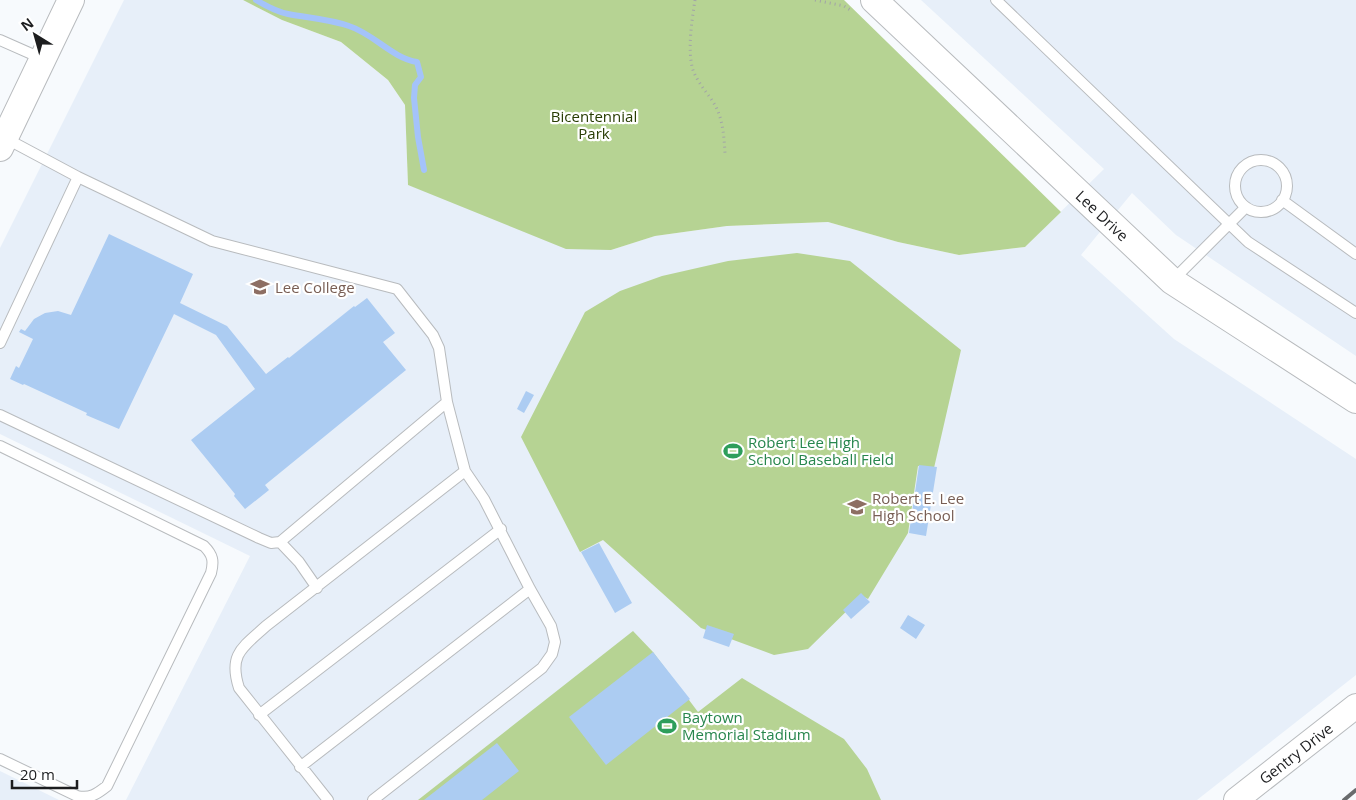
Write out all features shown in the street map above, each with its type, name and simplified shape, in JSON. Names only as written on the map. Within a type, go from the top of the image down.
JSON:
[{"type":"main road","points":[[2,143],[72,0]]},
{"type":"main road","name":"Lee Drive","points":[[874,0],[1172,281],[1356,400]]},
{"type":"street","name":"Gentry Drive","points":[[1236,800],[1356,706]]},
{"type":"lane","points":[[996,0],[1248,242],[1356,313]]},
{"type":"lane","points":[[0,40],[43,59]]},
{"type":"lane","points":[[2,143],[212,241],[397,289],[433,335],[439,348],[447,402],[465,471],[501,529],[530,589],[551,626],[555,642],[552,654],[542,668],[373,800]]},
{"type":"lane","points":[[1258,160],[1275,164],[1285,177],[1287,185],[1282,200],[1270,210],[1262,212],[1246,207],[1236,193],[1236,184],[1242,168],[1258,160]]},
{"type":"lane","points":[[0,342],[78,177]]},
{"type":"lane","points":[[1282,200],[1356,254]]},
{"type":"lane","points":[[1172,281],[1246,207]]},
{"type":"lane","points":[[0,415],[271,543],[280,542],[447,402]]},
{"type":"lane","points":[[0,446],[204,546],[211,553],[214,563],[211,574],[107,786],[95,795],[85,798],[77,796],[0,759]]},
{"type":"lane","points":[[328,800],[239,688],[234,667],[237,659],[241,650],[266,626],[465,471]]},
{"type":"lane","points":[[259,715],[501,529]]},
{"type":"lane","points":[[280,542],[299,562],[317,588]]},
{"type":"lane","points":[[300,767],[530,589]]},
{"type":"path","points":[[695,0],[691,56],[693,70],[716,107],[721,120],[725,153]]},
{"type":"shaded area","name":"Robert E. Lee High School","points":[[124,0],[243,0],[282,20],[341,42],[388,80],[405,105],[408,185],[611,250],[655,236],[727,226],[828,222],[898,242],[959,255],[1025,247],[1104,169],[921,0],[1356,0],[1356,356],[1176,235],[1132,193],[1081,255],[1174,339],[1356,459],[1356,675],[1197,800],[126,800],[250,556],[0,434],[0,248]]},
{"type":"shaded area","points":[[0,771],[59,800],[0,800]]},
{"type":"green space","name":"Bicentennial Park","points":[[243,0],[844,0],[1061,212],[1025,247],[959,255],[898,242],[828,222],[727,226],[655,236],[611,250],[566,249],[408,185],[405,105],[388,80],[341,42],[282,20]]},
{"type":"green space","name":"Robert Lee High School Baseball Field","points":[[797,253],[850,261],[961,350],[934,468],[918,466],[908,533],[868,599],[862,596],[808,649],[774,655],[701,628],[603,540],[580,552],[521,437],[585,312],[620,291],[662,276],[728,261]]},
{"type":"green space","name":"Baytown Memorial Stadium","points":[[633,631],[653,652],[698,712],[742,678],[844,739],[867,769],[881,800],[418,800]]},
{"type":"building","points":[[109,234],[193,274],[180,303],[227,326],[266,374],[367,298],[395,333],[383,342],[406,370],[265,485],[269,490],[245,509],[191,440],[255,389],[216,335],[174,314],[119,429],[10,379],[16,366],[19,368],[33,339],[19,332],[21,329],[25,331],[34,319],[45,313],[58,311],[71,315]]},
{"type":"building","points":[[526,391],[534,395],[524,413],[517,409]]},
{"type":"building","points":[[919,465],[937,467],[926,536],[909,533]]},
{"type":"building","points":[[599,543],[632,603],[615,613],[581,552]]},
{"type":"building","points":[[861,593],[870,602],[851,619],[843,610]]},
{"type":"building","points":[[908,615],[925,625],[916,639],[900,628]]},
{"type":"building","points":[[707,625],[734,634],[729,647],[703,638]]},
{"type":"building","points":[[653,652],[690,699],[606,765],[569,717]]},
{"type":"building","points":[[497,743],[519,771],[482,800],[424,800]]},
{"type":"waterway","points":[[256,0],[284,13],[349,26],[367,34],[399,56],[417,62],[421,77],[415,85],[414,98],[424,170]]},
{"type":"railway","points":[[1344,800],[1356,790]]},
{"type":"place","name":"Lee College","points":[[260,287]]},
{"type":"place","name":"Robert Lee High School Baseball Field","points":[[733,451]]},
{"type":"place","name":"Robert E. Lee High School","points":[[857,507]]},
{"type":"place","name":"Baytown Memorial Stadium","points":[[667,726]]}]
